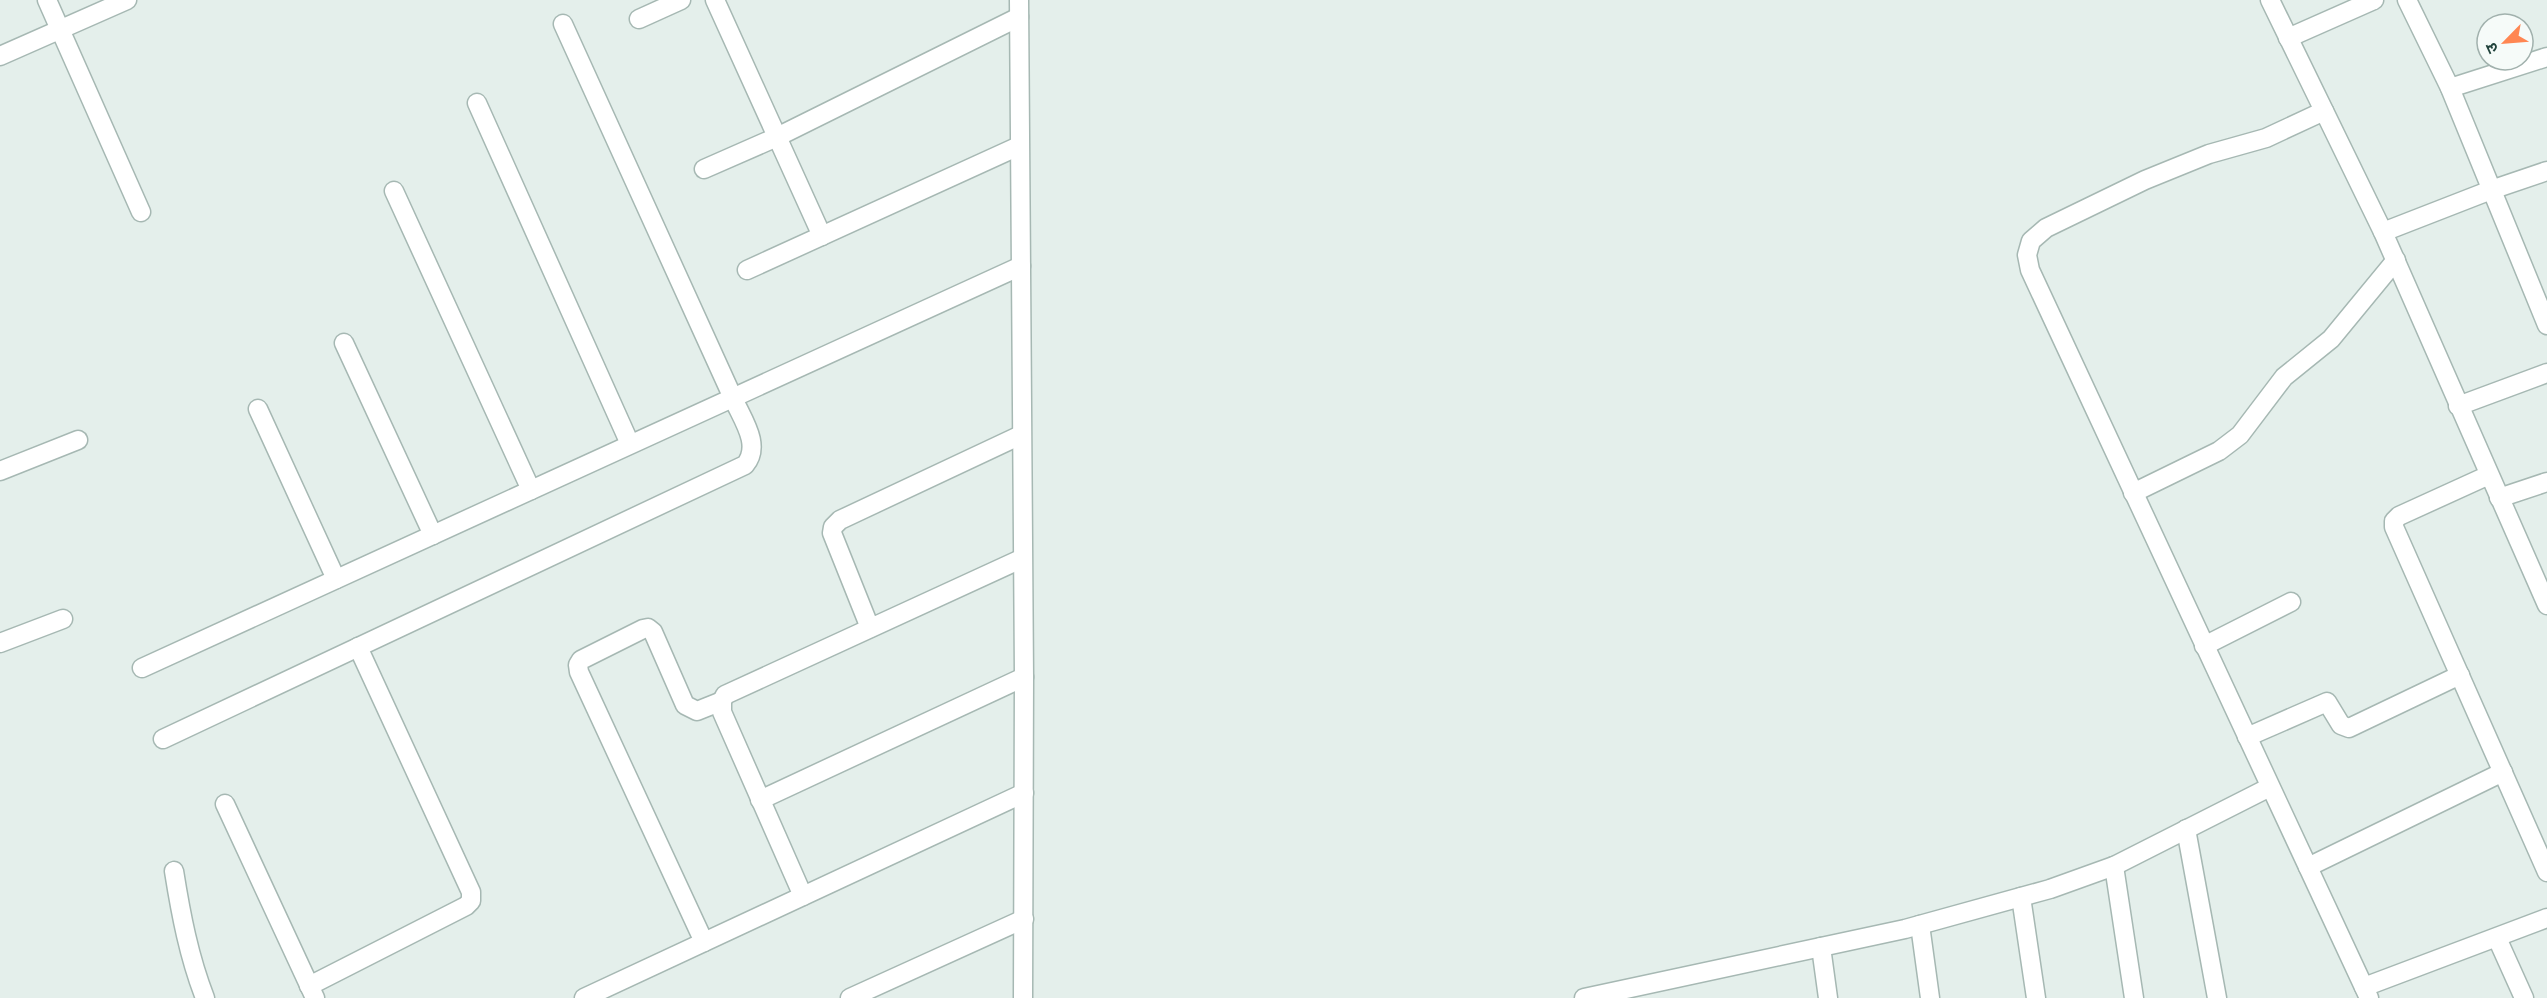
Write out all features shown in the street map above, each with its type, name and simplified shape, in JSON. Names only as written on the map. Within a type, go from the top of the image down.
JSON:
[{"type":"street","points":[[47,0],[141,212]]},
{"type":"street","points":[[0,56],[128,0]]},
{"type":"street","points":[[639,20],[681,0]]},
{"type":"street","points":[[715,0],[822,236]]},
{"type":"street","points":[[2270,0],[2396,260],[2499,498],[2542,581],[2547,605]]},
{"type":"street","points":[[2288,38],[2374,0]]},
{"type":"street","points":[[2407,0],[2450,88],[2491,190],[2540,287],[2547,325]]},
{"type":"street","points":[[704,169],[777,137],[1019,9],[1021,559],[1024,677],[1023,998]]},
{"type":"street","points":[[163,739],[746,465],[753,456],[754,446],[733,398],[563,24]]},
{"type":"street","points":[[2450,88],[2547,57]]},
{"type":"street","points":[[477,103],[630,444]]},
{"type":"street","points":[[2324,111],[2266,138],[2209,154],[2145,180],[2046,228],[2031,241],[2027,255],[2030,270],[2367,993],[2547,918]]},
{"type":"street","points":[[747,270],[1019,146]]},
{"type":"street","points":[[2383,232],[2547,171]]},
{"type":"street","points":[[394,191],[531,490]]},
{"type":"street","points":[[2133,493],[2219,451],[2240,435],[2284,377],[2331,339],[2396,260]]},
{"type":"street","points":[[142,668],[1021,266]]},
{"type":"street","points":[[344,343],[433,535]]},
{"type":"street","points":[[2458,406],[2547,373]]},
{"type":"street","points":[[258,409],[336,579]]},
{"type":"street","points":[[870,628],[832,533],[833,527],[840,520],[1021,435]]},
{"type":"street","points":[[0,471],[78,440]]},
{"type":"street","points":[[2489,475],[2399,516],[2394,521],[2394,527],[2547,872]]},
{"type":"street","points":[[2499,498],[2547,482]]},
{"type":"street","points":[[704,942],[579,672],[578,664],[581,660],[648,628],[653,632],[685,705],[697,711],[722,701],[732,691],[1021,559]]},
{"type":"street","points":[[2204,646],[2291,602]]},
{"type":"street","points":[[0,643],[63,619]]},
{"type":"street","points":[[225,804],[312,992],[466,906],[471,901],[471,892],[358,647]]},
{"type":"street","points":[[2247,737],[2326,702],[2341,725],[2349,728],[2460,675]]},
{"type":"street","points":[[760,800],[1024,677]]},
{"type":"street","points":[[722,701],[722,712],[803,896]]},
{"type":"street","points":[[2308,867],[2503,772]]},
{"type":"street","points":[[1584,998],[1920,925],[2021,897],[2114,866],[2270,787]]},
{"type":"street","points":[[584,998],[1024,793]]},
{"type":"street","points":[[2186,829],[2217,998]]},
{"type":"street","points":[[2114,866],[2134,998]]},
{"type":"street","points":[[174,871],[181,915],[201,994]]},
{"type":"street","points":[[2021,897],[2036,998]]},
{"type":"street","points":[[850,998],[1023,919]]},
{"type":"street","points":[[1920,925],[1930,998]]},
{"type":"street","points":[[2497,938],[2524,998]]},
{"type":"street","points":[[1821,947],[1828,998]]}]
